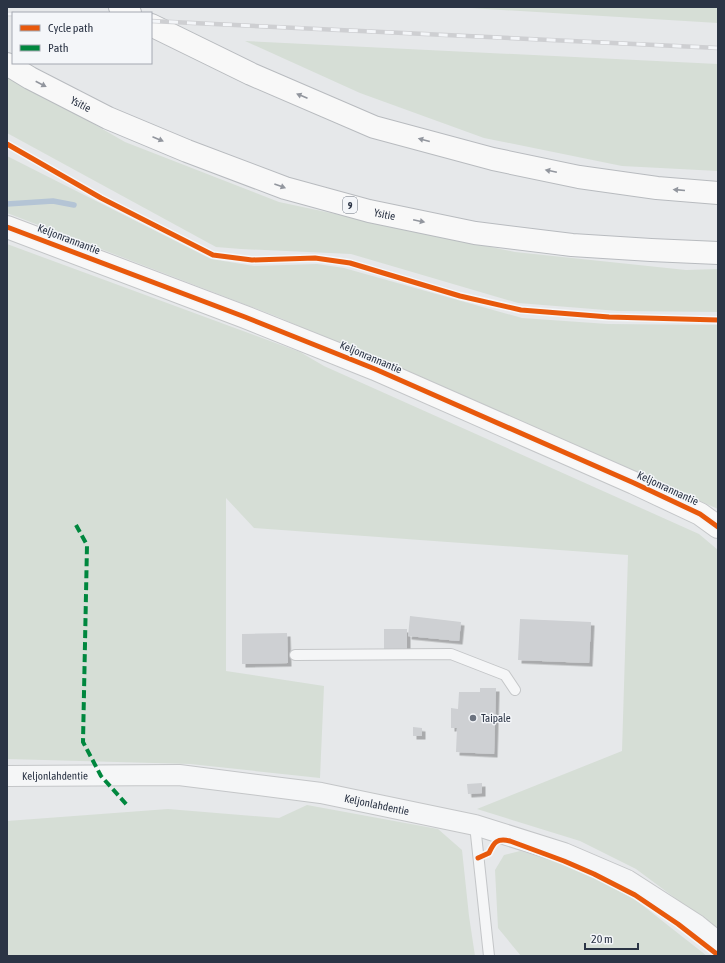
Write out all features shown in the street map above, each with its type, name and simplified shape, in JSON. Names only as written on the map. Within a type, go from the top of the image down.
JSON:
[{"type":"main road","points":[[152,25],[251,74],[374,127],[492,159],[579,177],[657,188],[718,193]]},
{"type":"main road","name":"Ysitie","points":[[7,64],[30,78],[108,118],[187,152],[285,188],[369,211],[475,233],[572,245],[651,250],[718,252]]},
{"type":"main road","name":"Keljonrannantie","points":[[7,226],[245,317],[375,369],[634,483],[700,514],[718,527]]},
{"type":"street","name":"Keljonlahdentie","points":[[7,776],[179,775],[321,793],[475,825],[564,853],[627,880],[697,925],[718,942]]},
{"type":"lane","points":[[295,655],[452,654],[505,675],[514,690]]},
{"type":"lane","points":[[475,825],[489,956]]},
{"type":"shaded area","points":[[454,7],[718,7],[718,23]]},
{"type":"shaded area","points":[[245,41],[718,64],[718,171],[622,166],[484,138],[360,93]]},
{"type":"shaded area","points":[[7,74],[125,142],[279,202],[515,252],[686,270],[718,269],[718,312],[618,311],[518,303],[351,254],[216,247],[7,133]]},
{"type":"shaded area","points":[[7,156],[211,259],[254,266],[317,264],[344,268],[522,318],[608,324],[718,325],[718,509],[278,317],[7,213]]},
{"type":"shaded area","points":[[7,244],[300,352],[324,366],[699,534],[718,550],[718,930],[636,869],[580,841],[477,809],[622,751],[628,555],[254,528],[226,498],[226,671],[324,686],[320,778],[190,764],[7,759]]},
{"type":"shaded area","points":[[307,805],[438,829],[462,850],[475,956],[7,956],[7,821],[168,809],[279,818]]},
{"type":"shaded area","points":[[520,851],[582,869],[637,901],[707,956],[521,956],[498,928],[495,870],[504,855]]},
{"type":"building","points":[[410,616],[461,622],[459,641],[408,636]]},
{"type":"building","points":[[520,619],[591,622],[589,663],[518,660]]},
{"type":"building","points":[[384,629],[407,629],[407,649],[384,649]]},
{"type":"building","points":[[287,633],[288,663],[242,664],[242,634]]},
{"type":"building","name":"Taipale","points":[[480,688],[496,688],[494,754],[456,752],[457,728],[451,728],[451,708],[458,709],[459,692],[480,692]]},
{"type":"building","points":[[413,727],[422,728],[422,736],[413,736]]},
{"type":"building","points":[[482,783],[482,793],[468,794],[467,784]]},
{"type":"waterway","points":[[7,204],[53,201],[74,205]]},
{"type":"railway","points":[[7,14],[12,14]]},
{"type":"railway","points":[[152,21],[718,48]]},
{"type":"marked path","points":[[76,525],[87,545],[83,742],[101,776],[127,805]]},
{"type":"cycle path","points":[[7,144],[101,198],[213,255],[252,260],[315,258],[350,263],[460,296],[521,310],[609,317],[718,320]]},
{"type":"cycle path","points":[[7,227],[245,317],[375,369],[634,483],[700,514],[718,527]]},
{"type":"cycle path","points":[[478,858],[489,853],[494,844],[502,840],[510,841],[564,861],[594,874],[635,895],[678,924],[718,955]]},
{"type":"place","name":"Taipale","points":[[473,718]]}]
